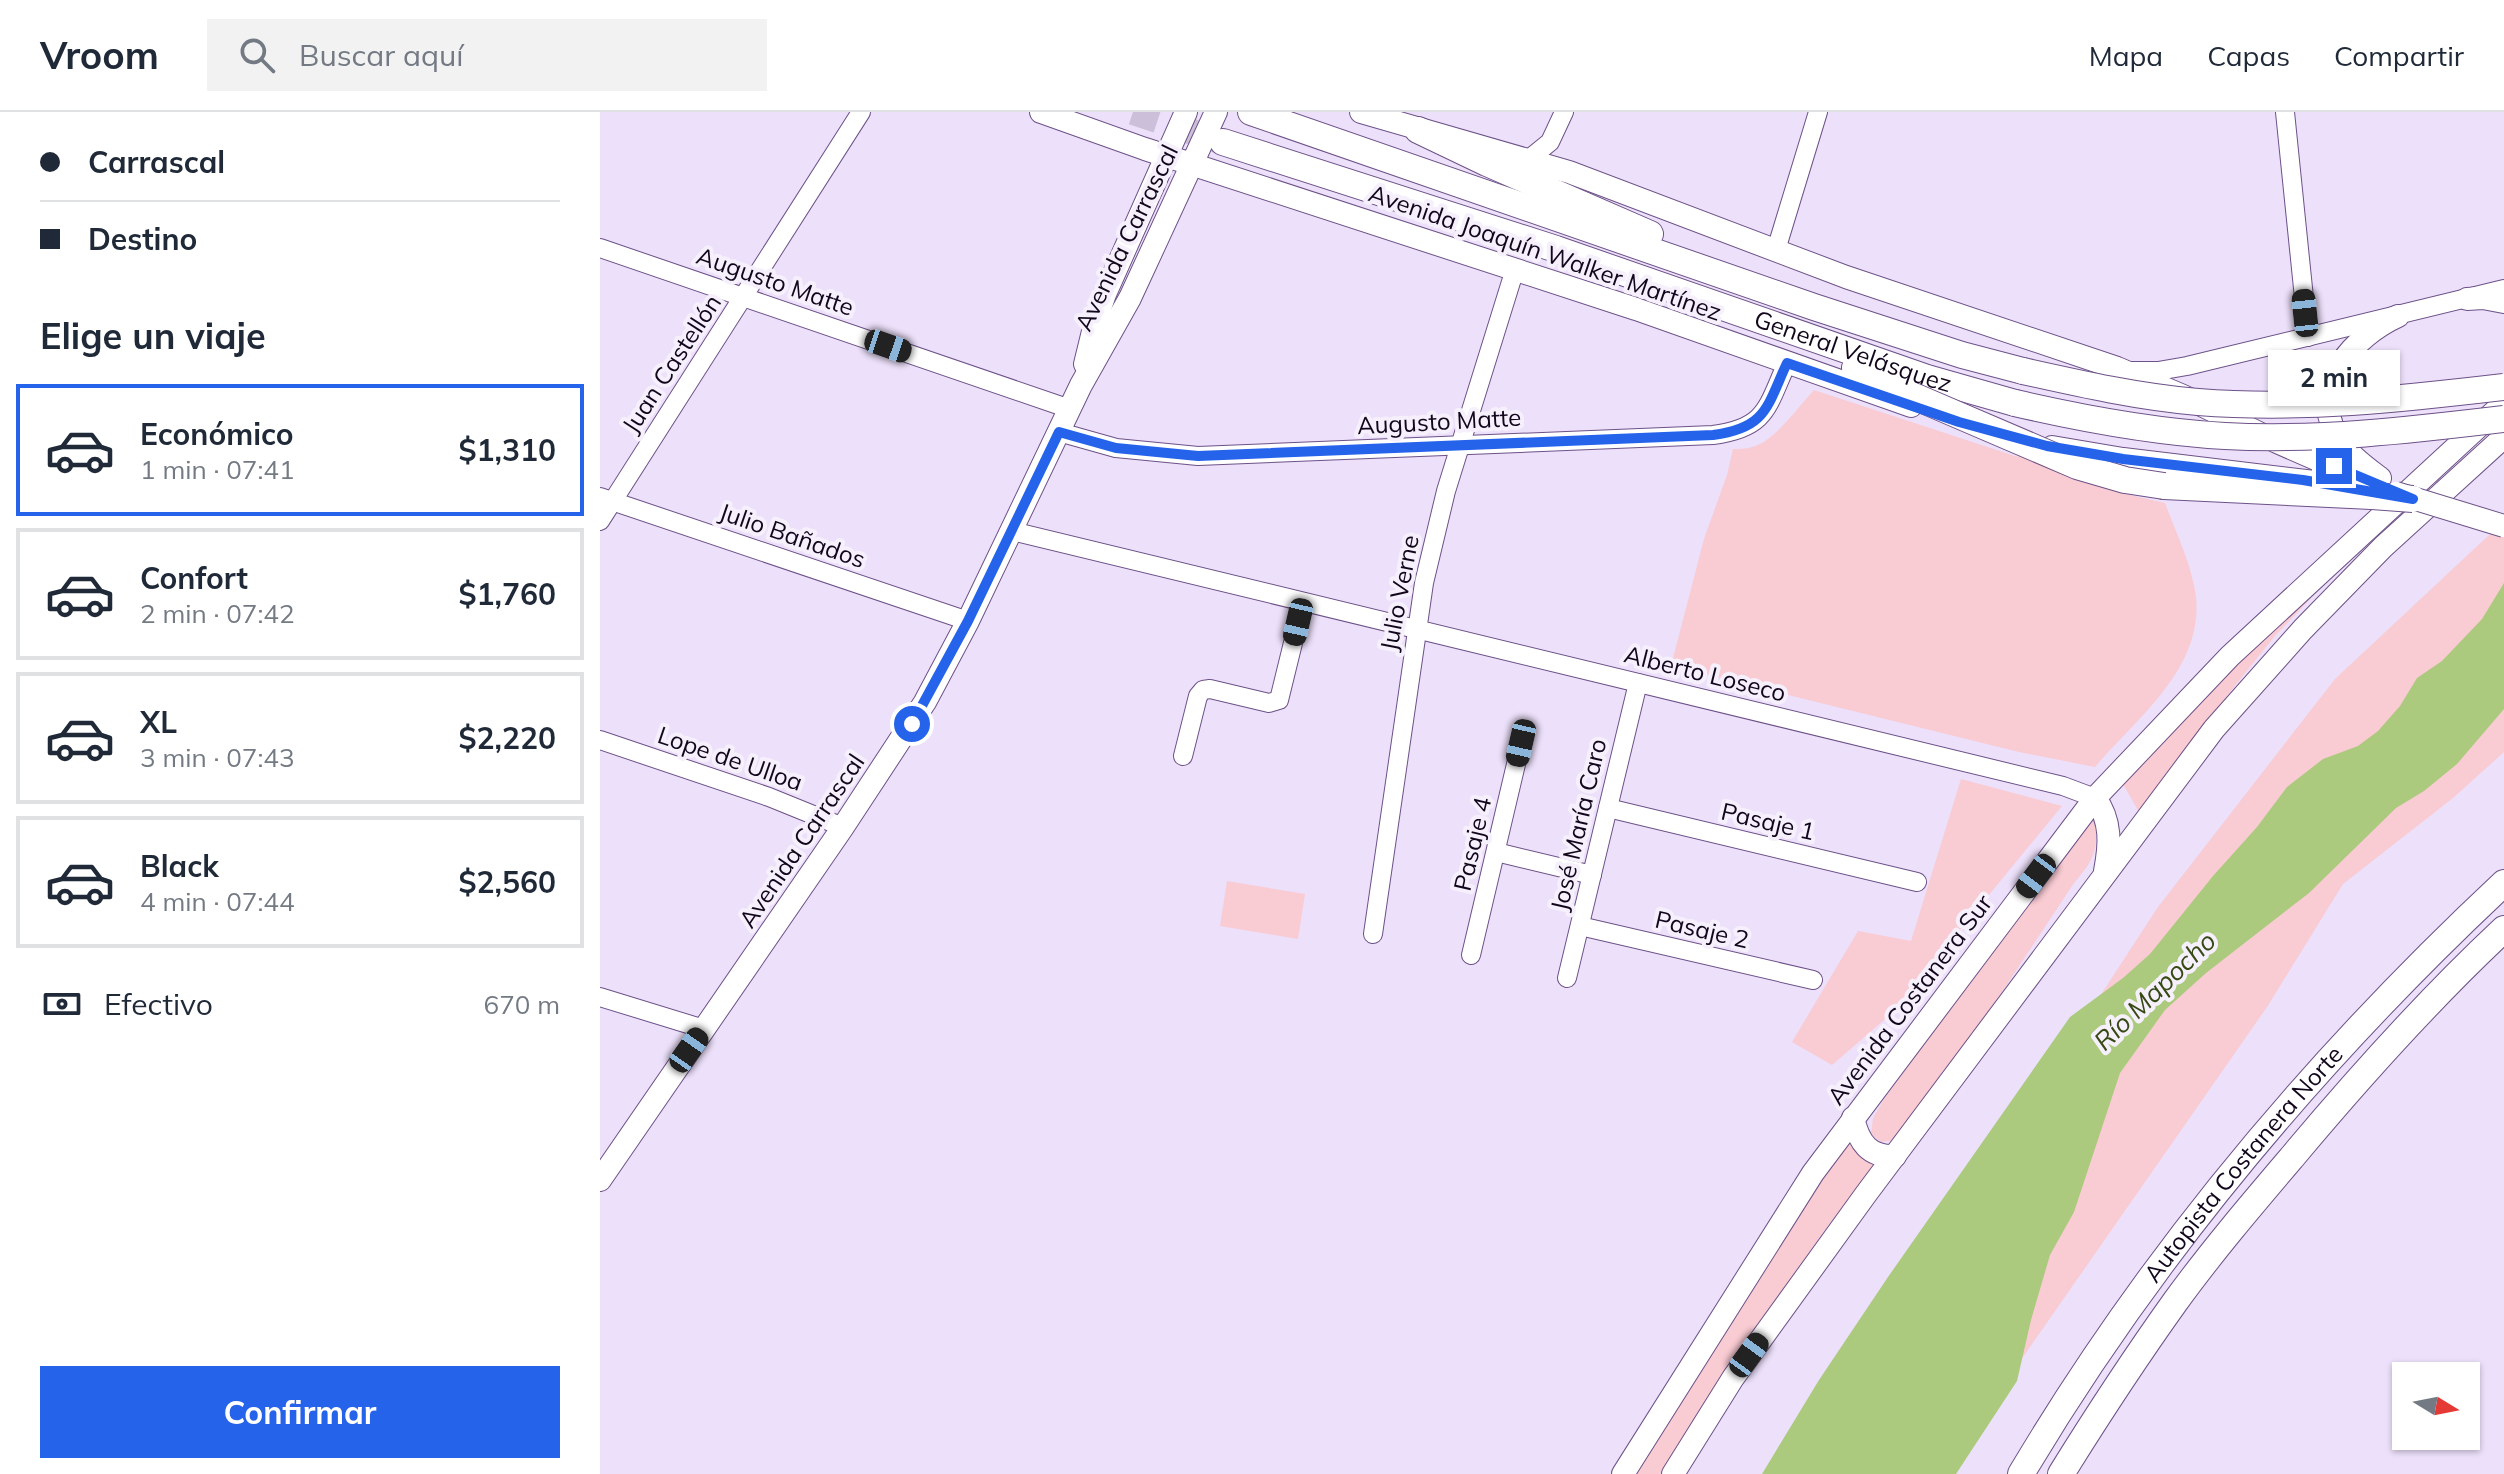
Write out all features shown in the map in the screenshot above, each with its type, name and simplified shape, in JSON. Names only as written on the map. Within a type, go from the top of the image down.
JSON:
[{"type":"highway","name":"General Velásquez","points":[[1251,112],[1814,307],[1962,355],[2023,371],[2128,393],[2237,404],[2363,402],[2504,387]]},
{"type":"highway","points":[[1418,130],[1814,307]]},
{"type":"highway","name":"General Velásquez","points":[[1223,142],[1541,244],[1927,378],[2015,403],[2112,423],[2224,436],[2365,434],[2504,419]]},
{"type":"highway","points":[[1737,311],[1909,394],[2077,466],[2125,480],[2164,486],[2378,489],[2413,499]]},
{"type":"highway","points":[[2439,944],[2504,863]]},
{"type":"highway","name":"Autopista Costanera Norte","points":[[2021,1474],[2124,1315],[2193,1223],[2353,1035],[2439,944],[2504,883]]},
{"type":"highway","name":"Autopista Costanera Norte","points":[[2061,1474],[2176,1300],[2262,1192],[2363,1073],[2436,994],[2504,929]]},
{"type":"main road","name":"Avenida Joaquín Walker Martínez","points":[[1041,112],[1636,309],[1959,422],[2047,446],[2123,459],[2378,489]]},
{"type":"main road","name":"Avenida Carrascal","points":[[1081,385],[1105,294],[1186,112]]},
{"type":"main road","name":"Avenida Carrascal","points":[[600,1180],[843,827],[925,702],[968,621],[1081,385],[1130,298],[1216,112]]},
{"type":"main road","points":[[1361,112],[1529,159],[1899,296],[2126,371],[2378,489]]},
{"type":"main road","points":[[2467,299],[2504,302]]},
{"type":"main road","points":[[2378,489],[2335,432],[2330,419],[2330,393],[2338,367],[2354,345],[2380,324],[2398,316]]},
{"type":"main road","name":"Avenida Costanera Sur","points":[[1623,1474],[1787,1211],[1853,1118],[2095,798],[2230,656],[2504,403]]},
{"type":"main road","points":[[1673,1474],[1733,1378],[1866,1194],[2214,729],[2258,678],[2383,547],[2504,437]]},
{"type":"main road","points":[[2413,499],[2504,526]]},
{"type":"main road","points":[[2095,798],[2104,810],[2110,838],[2104,876]]},
{"type":"main road","points":[[1853,1118],[1866,1148],[1878,1155],[1895,1156]]},
{"type":"street","name":"Juan Castellón","points":[[600,521],[606,499],[743,296],[861,112]]},
{"type":"street","points":[[1529,159],[1550,142],[1564,112]]},
{"type":"street","points":[[1776,250],[1818,112]]},
{"type":"street","points":[[2285,112],[2308,337]]},
{"type":"street","name":"Augusto Matte","points":[[600,248],[1070,409]]},
{"type":"street","name":"Julio Verne","points":[[1373,934],[1416,629],[1434,537],[1515,269]]},
{"type":"street","points":[[2126,371],[2158,371],[2187,366],[2504,289]]},
{"type":"street","name":"Augusto Matte","points":[[1059,432],[1116,448],[1198,456],[1725,434],[1759,419],[1769,406],[1787,363]]},
{"type":"street","name":"Julio Bañados","points":[[606,499],[968,621]]},
{"type":"street","name":"Alberto Loseco","points":[[1012,531],[2063,786],[2095,798]]},
{"type":"street","points":[[1183,756],[1198,696],[1203,690],[1269,703],[1279,700],[1303,602]]},
{"type":"street","name":"José María Caro","points":[[1567,978],[1638,683]]},
{"type":"street","name":"Lope de Ulloa","points":[[600,740],[769,797],[843,827]]},
{"type":"street","name":"Pasaje 4","points":[[1471,955],[1521,743]]},
{"type":"street","name":"Pasaje 1","points":[[1608,808],[1917,882]]},
{"type":"street","points":[[1496,852],[1592,875]]},
{"type":"street","name":"Pasaje 2","points":[[1580,926],[1813,980]]},
{"type":"street","points":[[600,997],[704,1029]]},
{"type":"shaded area","points":[[1814,390],[2018,457],[2020,452],[2117,492],[2165,503],[2187,561],[2196,597],[2195,623],[2189,647],[2164,691],[2095,767],[2019,752],[1671,666],[1704,539],[1733,449],[1752,447],[1769,438]]},
{"type":"shaded area","points":[[2504,521],[2504,752],[2453,798],[2343,884],[2267,1007],[1954,1456],[1770,1474],[2057,1062],[2158,907],[2335,679]]},
{"type":"shaded area","points":[[2372,534],[2274,637],[2186,747],[2139,812],[2120,779],[2321,579]]},
{"type":"shaded area","points":[[1961,779],[2062,806],[1891,1014],[1832,1065],[1792,1042],[1858,931],[1911,941]]},
{"type":"shaded area","points":[[2093,818],[2096,846],[2086,868],[1959,1057],[1899,1140],[1881,1142],[1871,1134],[1873,1118],[1884,1099]]},
{"type":"shaded area","points":[[1227,881],[1305,894],[1298,939],[1220,926]]},
{"type":"shaded area","points":[[1845,1141],[1878,1162],[1740,1349],[1660,1474],[1631,1474]]},
{"type":"water","name":"Río Mapocho","points":[[2504,583],[2504,709],[2457,764],[2424,791],[2396,808],[2309,893],[2206,973],[2165,1010],[2120,1073],[2074,1212],[2050,1255],[2017,1381],[1956,1474],[1762,1474],[1819,1380],[1888,1277],[2070,1017],[2150,954],[2287,787],[2323,759],[2358,746],[2378,731],[2400,706],[2417,678],[2442,661],[2482,619]]},
{"type":"tunnel","points":[[1133,112],[1223,142]]},
{"type":"route","points":[[912,724],[968,621],[1059,432],[1116,448],[1198,456],[1725,434],[1759,419],[1769,406],[1787,363],[1959,422],[2047,446],[2123,459],[2339,485],[2413,499],[2334,466]]}]
